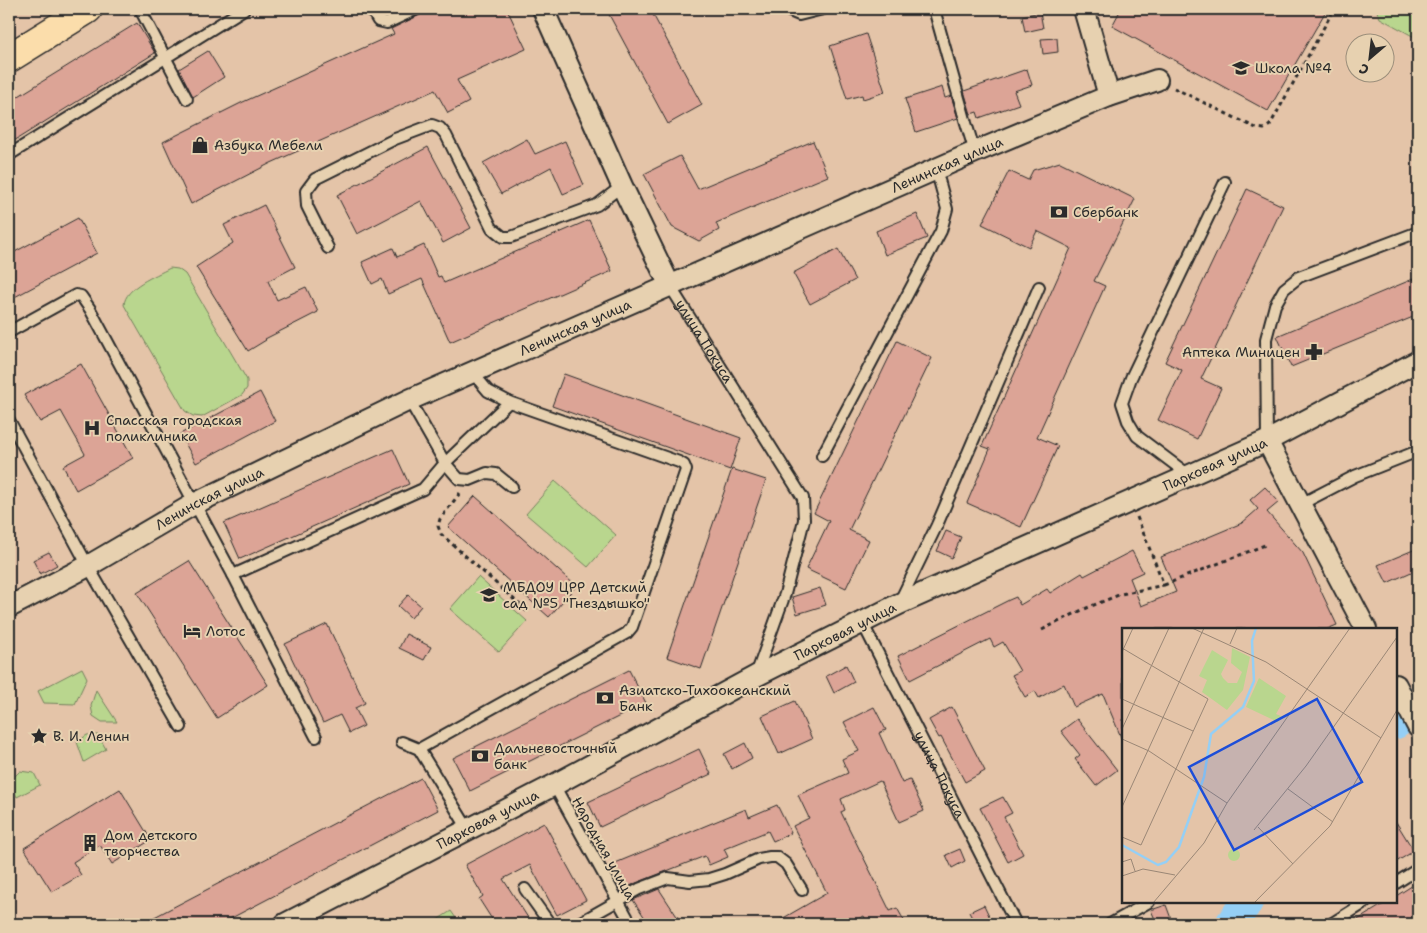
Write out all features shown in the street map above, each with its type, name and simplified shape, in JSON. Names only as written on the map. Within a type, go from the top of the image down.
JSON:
[{"type":"main road","points":[[9,58],[88,9]]},
{"type":"street","name":"улица Покуса","points":[[543,9],[622,186],[670,286]]},
{"type":"street","points":[[1084,9],[1109,96]]},
{"type":"street","name":"Ленинская улица","points":[[9,608],[88,566],[194,504],[409,400],[936,169],[1109,96],[1158,80]]},
{"type":"street","name":"Парковая улица","points":[[285,924],[756,676],[899,604],[1267,441],[1418,362]]},
{"type":"street","points":[[1267,441],[1365,628]]},
{"type":"street","points":[[1397,687],[1418,727]]},
{"type":"lane","points":[[140,9],[187,99]]},
{"type":"lane","points":[[9,155],[244,9]]},
{"type":"lane","points":[[371,9],[378,21],[387,23],[417,9]]},
{"type":"lane","points":[[785,9],[799,15],[823,9]]},
{"type":"lane","points":[[934,9],[976,152]]},
{"type":"lane","points":[[328,248],[307,206],[306,191],[315,179],[394,139],[432,125],[440,128],[446,135],[492,228],[503,237],[511,237],[597,205],[622,186]]},
{"type":"lane","points":[[822,456],[941,231],[946,209],[936,169]]},
{"type":"lane","points":[[1191,476],[1137,436],[1128,421],[1122,403],[1131,378],[1225,182]]},
{"type":"lane","points":[[1267,441],[1266,339],[1274,305],[1284,289],[1299,278],[1418,232]]},
{"type":"lane","name":"улица Покуса","points":[[670,286],[803,498],[804,520],[785,594],[756,676]]},
{"type":"lane","points":[[899,604],[937,524],[1039,288]]},
{"type":"lane","points":[[9,332],[76,295],[81,296],[90,309],[233,574],[316,737]]},
{"type":"lane","points":[[419,749],[627,633],[632,627],[686,470],[684,465],[679,462],[509,402],[488,390],[472,372]]},
{"type":"lane","points":[[409,400],[446,463],[459,479],[470,480],[487,473],[496,474],[512,487]]},
{"type":"lane","points":[[233,574],[423,489],[446,463],[509,402]]},
{"type":"lane","points":[[9,420],[88,566],[181,727]]},
{"type":"lane","points":[[1301,504],[1355,476],[1418,451]]},
{"type":"lane","name":"улица Покуса","points":[[862,624],[1016,924]]},
{"type":"lane","points":[[402,742],[419,749],[468,829]]},
{"type":"lane","name":"Народная улица","points":[[554,784],[631,924]]},
{"type":"lane","points":[[577,924],[639,889],[668,878],[690,881],[709,879],[759,859],[770,857],[778,857],[786,864],[802,890]]},
{"type":"lane","points":[[1397,882],[1418,868]]},
{"type":"lane","points":[[525,890],[550,924]]},
{"type":"lane","points":[[1110,924],[1147,903]]},
{"type":"lane","points":[[1331,924],[1364,903]]},
{"type":"path","points":[[1158,80],[1256,128],[1264,129],[1270,125],[1334,9]]},
{"type":"path","points":[[470,480],[440,519],[438,526],[441,534],[528,612]]},
{"type":"path","points":[[1131,502],[1164,585]]},
{"type":"path","points":[[1042,630],[1082,610],[1121,594],[1164,585],[1266,545]]},
{"type":"green space","points":[[1376,9],[1418,9],[1418,39],[1380,18]]},
{"type":"green space","points":[[170,268],[178,269],[185,274],[247,380],[247,388],[242,395],[202,417],[193,416],[185,411],[124,305],[135,287]]},
{"type":"green space","points":[[555,481],[616,535],[588,567],[526,514]]},
{"type":"green space","points":[[478,577],[527,621],[499,652],[450,609]]},
{"type":"green space","points":[[82,668],[87,678],[75,704],[44,703],[38,691]]},
{"type":"green space","points":[[96,690],[117,722],[102,722],[93,716],[91,706]]},
{"type":"green space","points":[[87,735],[98,735],[106,749],[84,762],[77,742]]},
{"type":"green space","points":[[20,771],[34,773],[40,785],[17,797],[9,782]]},
{"type":"green space","points":[[451,911],[460,924],[431,924]]},
{"type":"building","points":[[382,9],[401,9],[386,16]]},
{"type":"building","points":[[424,9],[507,9],[526,49],[457,80],[469,102],[448,113],[435,90],[271,163],[191,204],[163,142],[243,102],[394,34],[391,29],[420,15]]},
{"type":"building","points":[[606,9],[650,9],[702,105],[668,124]]},
{"type":"building","name":"Школа №4","points":[[1121,9],[1327,9],[1268,111],[1112,26]]},
{"type":"building","points":[[1040,12],[1043,28],[1025,32],[1022,16]]},
{"type":"building","points":[[137,23],[155,53],[9,144],[9,102]]},
{"type":"building","points":[[866,34],[885,92],[863,99],[862,95],[847,99],[830,46]]},
{"type":"building","points":[[1057,38],[1058,52],[1043,54],[1041,39]]},
{"type":"building","points":[[208,51],[224,77],[193,97],[179,69]]},
{"type":"building","points":[[1027,69],[1032,85],[1014,91],[1019,104],[979,118],[977,112],[971,114],[964,91]]},
{"type":"building","points":[[942,87],[945,98],[951,96],[958,118],[916,132],[905,99]]},
{"type":"building","points":[[527,139],[535,154],[565,141],[584,185],[563,194],[551,167],[501,194],[483,163]]},
{"type":"building","points":[[813,141],[828,176],[716,223],[719,230],[699,241],[672,227],[644,174],[680,156],[698,189]]},
{"type":"building","points":[[428,147],[471,228],[443,243],[421,201],[357,234],[337,195]]},
{"type":"building","points":[[1060,162],[1135,199],[1094,281],[1105,286],[1037,437],[1058,446],[1021,527],[967,503],[990,449],[982,446],[1071,248],[1037,231],[1029,247],[982,224],[1009,171],[1028,180],[1033,170]]},
{"type":"building","points":[[1247,189],[1283,206],[1201,379],[1221,388],[1197,439],[1158,420],[1182,370],[1165,362]]},
{"type":"building","points":[[264,205],[295,267],[268,281],[277,300],[306,287],[318,312],[265,339],[248,351],[196,267],[233,243],[224,225]]},
{"type":"building","points":[[917,214],[927,238],[885,255],[876,231]]},
{"type":"building","points":[[78,218],[97,253],[9,300],[9,255]]},
{"type":"building","points":[[589,220],[612,271],[450,342],[422,279],[388,294],[382,279],[372,284],[362,262],[393,248],[397,257],[424,245],[438,277],[441,276],[444,283]]},
{"type":"building","points":[[838,249],[855,280],[810,304],[793,273]]},
{"type":"building","points":[[1418,277],[1418,315],[1291,367],[1277,336]]},
{"type":"building","points":[[897,341],[932,358],[849,530],[869,540],[846,588],[806,569],[829,521],[814,513]]},
{"type":"building","points":[[81,364],[133,458],[76,490],[63,466],[85,454],[61,411],[40,422],[24,395]]},
{"type":"building","points":[[564,374],[741,438],[730,470],[552,406]]},
{"type":"building","points":[[260,392],[275,421],[196,463],[180,434]]},
{"type":"building","points":[[393,449],[409,484],[240,559],[224,523]]},
{"type":"building","points":[[732,469],[766,480],[701,669],[667,657]]},
{"type":"building","points":[[1265,487],[1279,502],[1267,512],[1303,553],[1337,625],[1330,628],[1122,628],[1122,740],[1103,694],[1074,707],[1064,684],[1039,698],[1035,691],[1025,697],[1012,675],[1020,671],[1003,642],[994,647],[990,639],[910,680],[898,656],[1009,600],[1016,597],[1020,605],[1047,589],[1050,593],[1082,573],[1084,576],[1132,551],[1143,572],[1130,578],[1141,606],[1176,592],[1161,557],[1242,523],[1258,509],[1250,500]]},
{"type":"building","points":[[475,496],[576,586],[549,617],[448,527]]},
{"type":"building","points":[[946,531],[961,537],[952,558],[937,551]]},
{"type":"building","points":[[1418,548],[1418,569],[1387,583],[1378,565]]},
{"type":"building","points":[[49,552],[57,565],[40,574],[33,560]]},
{"type":"building","points":[[189,561],[268,685],[217,718],[137,593]]},
{"type":"building","points":[[820,588],[826,605],[797,614],[792,597]]},
{"type":"building","points":[[408,595],[421,606],[411,618],[398,606]]},
{"type":"building","points":[[327,624],[365,703],[355,708],[364,726],[349,733],[340,715],[323,723],[285,644]]},
{"type":"building","points":[[406,634],[431,647],[424,660],[399,648]]},
{"type":"building","points":[[846,665],[854,682],[834,693],[826,676]]},
{"type":"building","points":[[629,670],[646,703],[470,791],[453,758]]},
{"type":"building","points":[[795,701],[812,739],[779,754],[762,716]]},
{"type":"building","points":[[874,707],[886,730],[879,733],[902,783],[910,780],[924,811],[899,822],[880,781],[841,799],[845,810],[841,812],[890,911],[897,908],[906,924],[865,924],[867,923],[864,916],[848,924],[773,924],[827,893],[793,826],[809,818],[798,795],[848,773],[842,759],[859,751],[844,722]]},
{"type":"building","points":[[952,707],[985,771],[965,782],[941,737],[939,738],[929,720]]},
{"type":"building","points":[[1077,719],[1117,770],[1096,786],[1075,759],[1080,755],[1061,731]]},
{"type":"building","points":[[745,743],[752,758],[732,769],[724,754]]},
{"type":"building","points":[[699,749],[711,774],[600,827],[588,802]]},
{"type":"building","points":[[421,778],[438,810],[220,924],[141,924]]},
{"type":"building","name":"Дом детского творчества","points":[[120,789],[151,840],[112,864],[100,845],[73,862],[81,875],[52,892],[24,848]]},
{"type":"building","points":[[1003,797],[1012,813],[1004,817],[1023,854],[1008,862],[980,808]]},
{"type":"building","points":[[777,805],[791,833],[773,841],[768,831],[724,849],[728,857],[709,865],[705,856],[624,889],[613,864],[746,809],[749,817]]},
{"type":"building","points":[[544,823],[586,900],[557,915],[530,865],[503,879],[532,924],[495,924],[479,899],[483,896],[465,865]]},
{"type":"building","points":[[1397,824],[1414,851],[1397,861]]},
{"type":"building","points":[[960,849],[965,861],[952,868],[946,855]]},
{"type":"building","points":[[1418,882],[1418,924],[1351,924],[1385,903],[1397,903],[1397,895]]},
{"type":"building","points":[[659,889],[682,924],[649,924],[633,900]]},
{"type":"building","points":[[984,905],[993,924],[975,924],[969,912]]},
{"type":"building","points":[[1166,905],[1173,924],[1157,924],[1151,910]]},
{"type":"waterway","points":[[1397,722],[1418,702]]},
{"type":"waterway","points":[[1231,924],[1246,903]]},
{"type":"place","name":"Школа №4","points":[[1241,68]]},
{"type":"place","name":"Азбука Мебели","points":[[200,145]]},
{"type":"place","name":"Сбербанк","points":[[1059,212]]},
{"type":"place","name":"Аптека Миницен","points":[[1314,352]]},
{"type":"place","name":"Спасская городская поликлиника","points":[[92,428]]},
{"type":"place","name":"МБДОУ ЦРР Детский сад №5 \"Гнездышко\"","points":[[489,595]]},
{"type":"place","name":"Лотос","points":[[192,631]]},
{"type":"place","name":"Азиатско-Тихоокеанский Банк","points":[[605,698]]},
{"type":"place","name":"В. И. Ленин","points":[[39,736]]},
{"type":"place","name":"Дальневосточный банк","points":[[480,756]]},
{"type":"place","name":"Дом детского творчества","points":[[90,843]]}]
